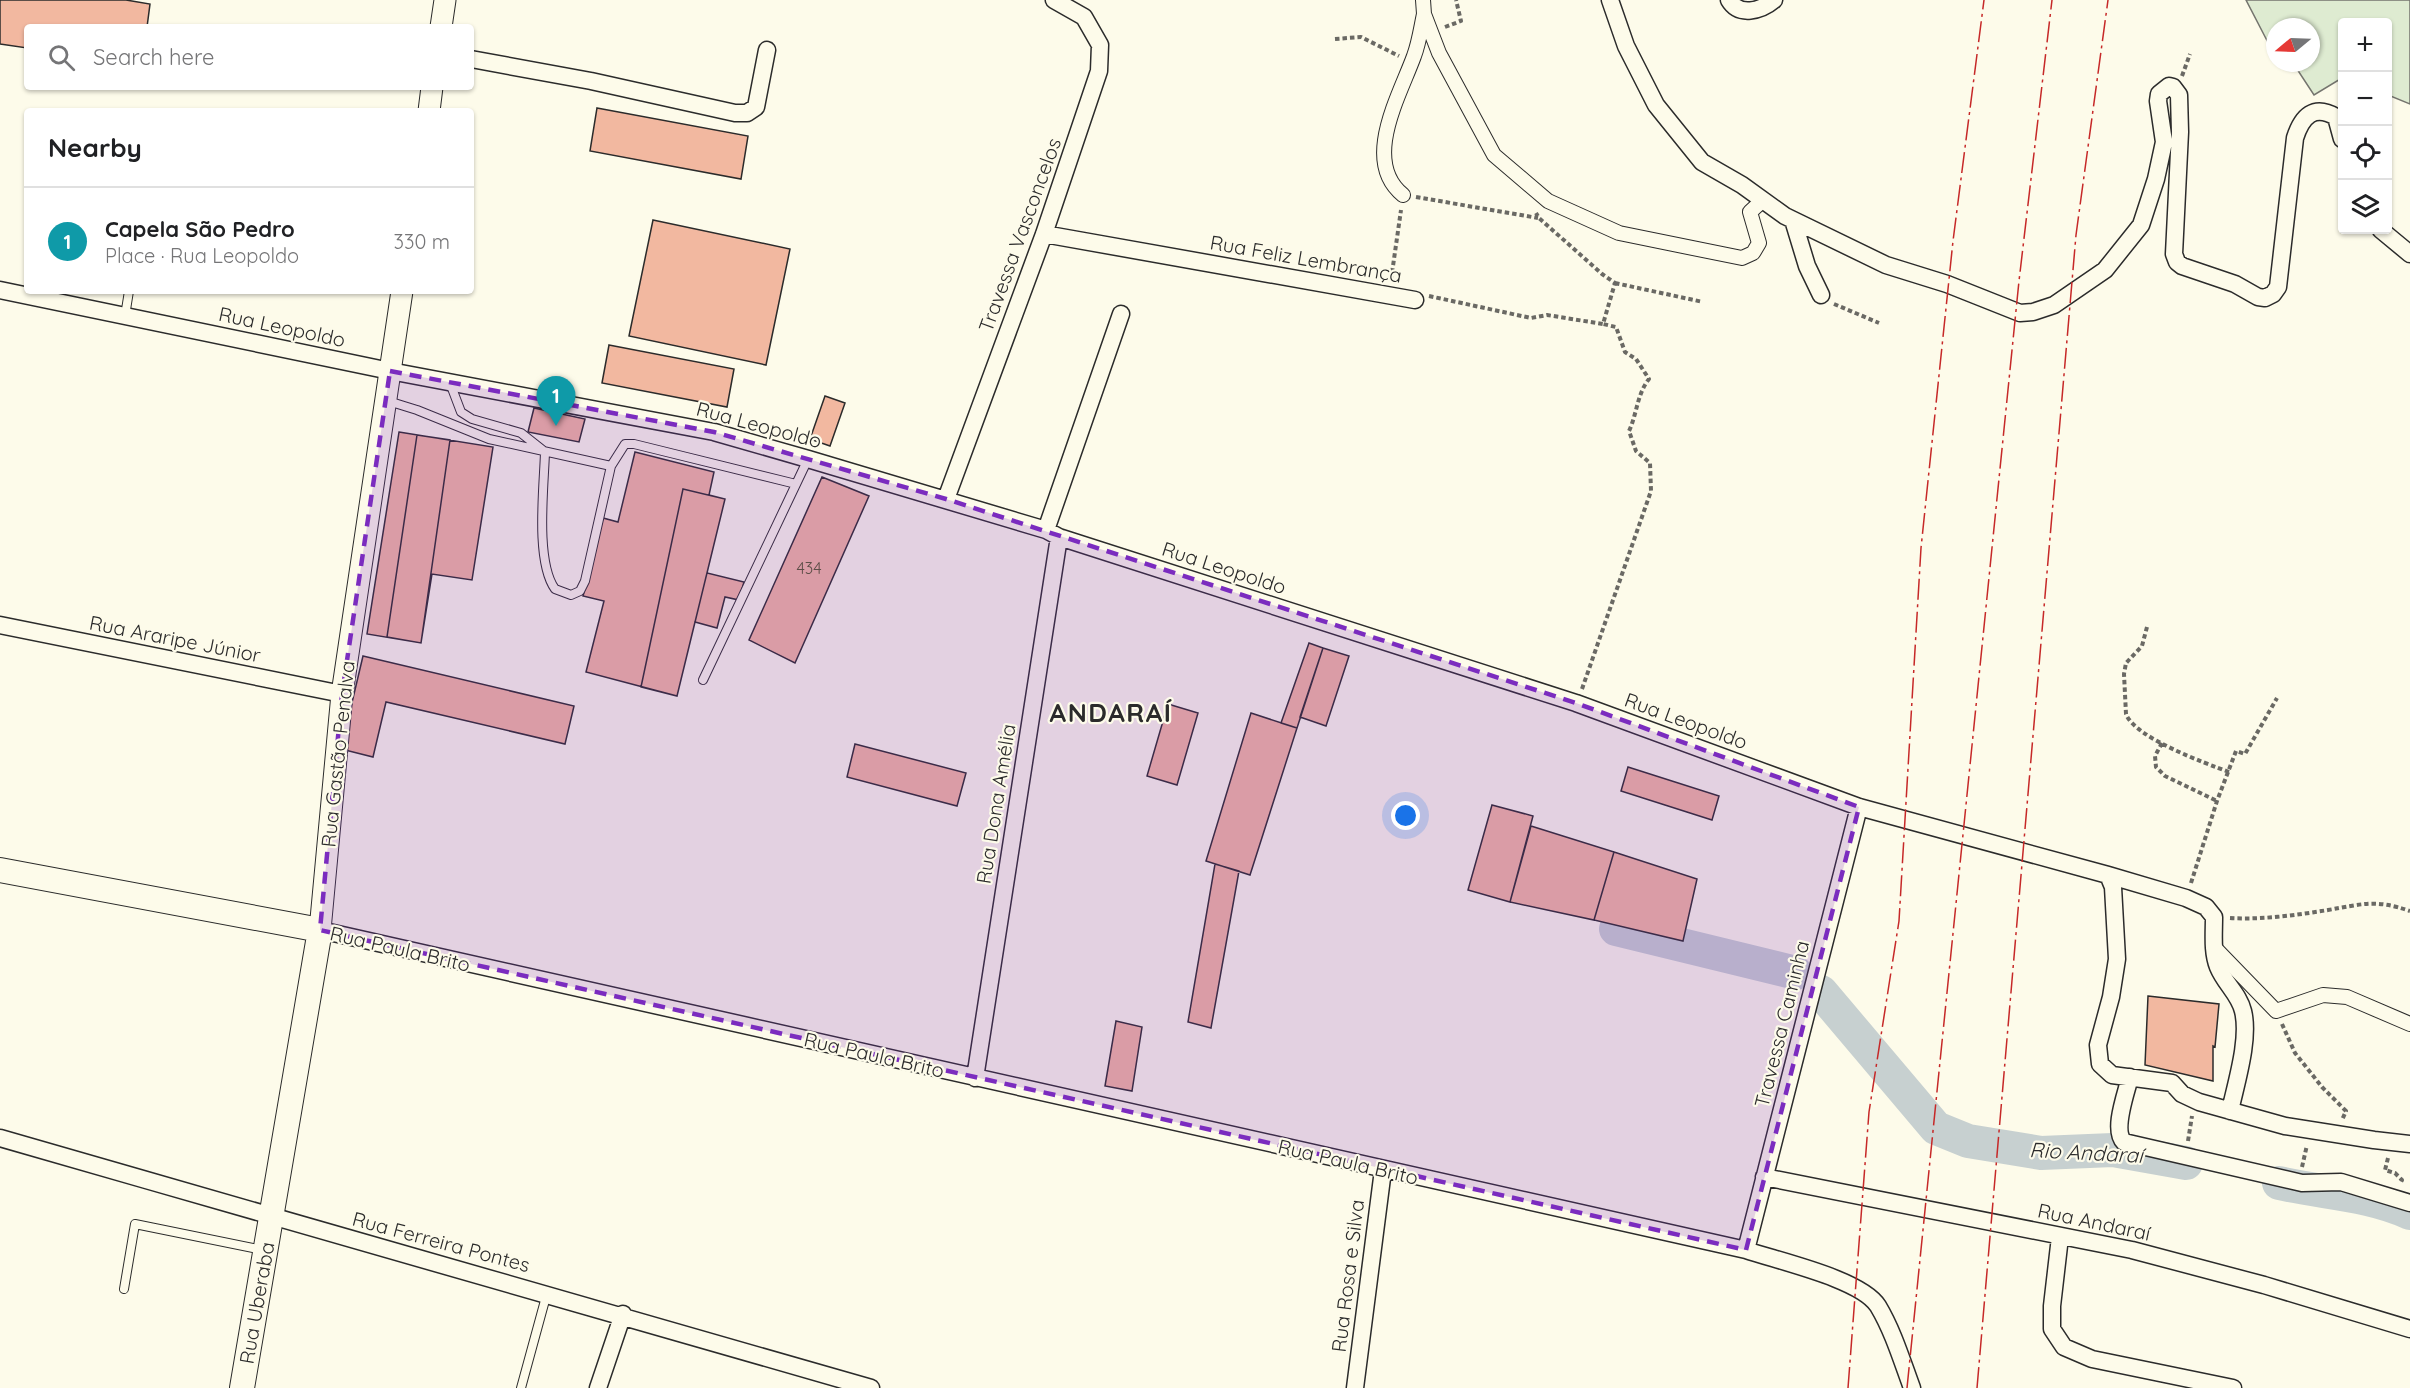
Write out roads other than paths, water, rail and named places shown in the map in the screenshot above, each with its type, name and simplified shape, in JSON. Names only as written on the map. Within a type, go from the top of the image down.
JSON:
[{"type":"main road","name":"Rua Paula Brito","points":[[0,870],[320,930]]},
{"type":"main road","name":"Rua Gastão Penalva","points":[[273,1217],[320,930]]},
{"type":"main road","name":"Rua Uberaba","points":[[242,1388],[273,1217]]},
{"type":"street","points":[[441,24],[445,0]]},
{"type":"street","name":"Travessa Vasconcelos","points":[[946,499],[1044,234],[1099,71],[1100,45],[1084,17],[1054,0]]},
{"type":"street","points":[[1610,0],[1626,46],[1656,105],[1702,162],[1793,220],[1886,265],[2020,313],[2045,309],[2105,270],[2141,225],[2157,179],[2164,142],[2159,94],[2169,86],[2173,87],[2179,95],[2180,104],[2174,254],[2177,262],[2200,274],[2235,285],[2258,297],[2265,298],[2273,294],[2278,287],[2295,138],[2300,124],[2313,112],[2322,110],[2336,117],[2339,126]]},
{"type":"street","points":[[1729,0],[1732,6],[1741,10],[1756,10],[1774,0]]},
{"type":"street","points":[[1423,7],[1431,33],[1458,90],[1494,155],[1548,201],[1618,233],[1742,258],[1753,253],[1759,243],[1750,212],[1763,200]]},
{"type":"street","points":[[1403,195],[1390,180],[1383,156],[1395,100],[1414,56],[1423,7]]},
{"type":"street","points":[[474,60],[591,81],[735,113],[747,113],[756,107],[767,50]]},
{"type":"street","points":[[429,108],[432,90]]},
{"type":"street","points":[[1793,220],[1807,266],[1821,295]]},
{"type":"street","name":"Rua Feliz Lembrança","points":[[1044,234],[1415,300]]},
{"type":"street","points":[[2387,234],[2410,254]]},
{"type":"street","name":"Rua Leopoldo","points":[[0,290],[390,371],[714,432],[946,499],[1576,704],[1859,807],[2108,874],[2186,898],[2206,907],[2214,917],[2213,946]]},
{"type":"street","name":"Rua Gastão Penalva","points":[[320,930],[342,694],[402,294]]},
{"type":"street","name":"Rua Dona Amélia","points":[[975,1078],[1052,533],[1121,314]]},
{"type":"street","name":"Rua Araripe Júnior","points":[[0,625],[342,694]]},
{"type":"street","name":"Travessa Caminha","points":[[1746,1250],[1859,807]]},
{"type":"street","points":[[2108,874],[2113,887],[2117,959],[2111,997],[2098,1045],[2100,1064],[2112,1075],[2172,1083],[2182,1094],[2195,1100],[2285,1126],[2410,1144]]},
{"type":"street","name":"Rua Paula Brito","points":[[320,930],[1746,1250],[1835,1279],[1866,1293],[1877,1306],[1912,1388]]},
{"type":"street","points":[[2213,946],[2218,968],[2238,996],[2244,1013],[2244,1037],[2230,1111]]},
{"type":"street","points":[[2213,946],[2276,1011],[2323,995],[2347,997],[2410,1024]]},
{"type":"street","points":[[2130,1077],[2118,1127],[2119,1137],[2130,1145],[2298,1182],[2341,1182],[2403,1200]]},
{"type":"street","name":"Rua Ferreira Pontes","points":[[0,1138],[273,1217],[623,1314],[871,1388]]},
{"type":"street","name":"Rua Rosa e Silva","points":[[1355,1388],[1383,1170]]},
{"type":"street","name":"Rua Andaraí","points":[[1764,1177],[2132,1250],[2410,1329]]},
{"type":"street","points":[[2060,1237],[2052,1306],[2052,1329],[2064,1347],[2092,1359],[2233,1388]]},
{"type":"street","points":[[598,1388],[623,1314]]},
{"type":"lane","points":[[125,316],[129,294]]},
{"type":"lane","points":[[450,382],[461,412],[472,419],[521,433],[545,452]]},
{"type":"lane","points":[[384,400],[417,410],[489,439],[611,466]]},
{"type":"lane","points":[[545,452],[543,550],[546,569],[555,589],[571,595],[580,591],[585,581],[611,466],[625,444],[634,444],[796,484]]},
{"type":"lane","points":[[703,680],[808,459]]},
{"type":"lane","points":[[124,1289],[135,1224],[267,1251]]},
{"type":"lane","points":[[521,1388],[547,1293]]},
{"type":"waterway","name":"Rio Andaraí","points":[[1616,929],[1796,973]]},
{"type":"waterway","name":"Rio Andaraí","points":[[1821,992],[1936,1128],[1968,1141],[2041,1153],[2113,1150],[2186,1163]]},
{"type":"waterway","name":"Rio Andaraí","points":[[2279,1183],[2362,1198],[2410,1213]]},
{"type":"place","name":"Capela São Pedro","points":[[556,426]]},
{"type":"district","name":"ANDARAÍ","points":[[1111,713]]}]
